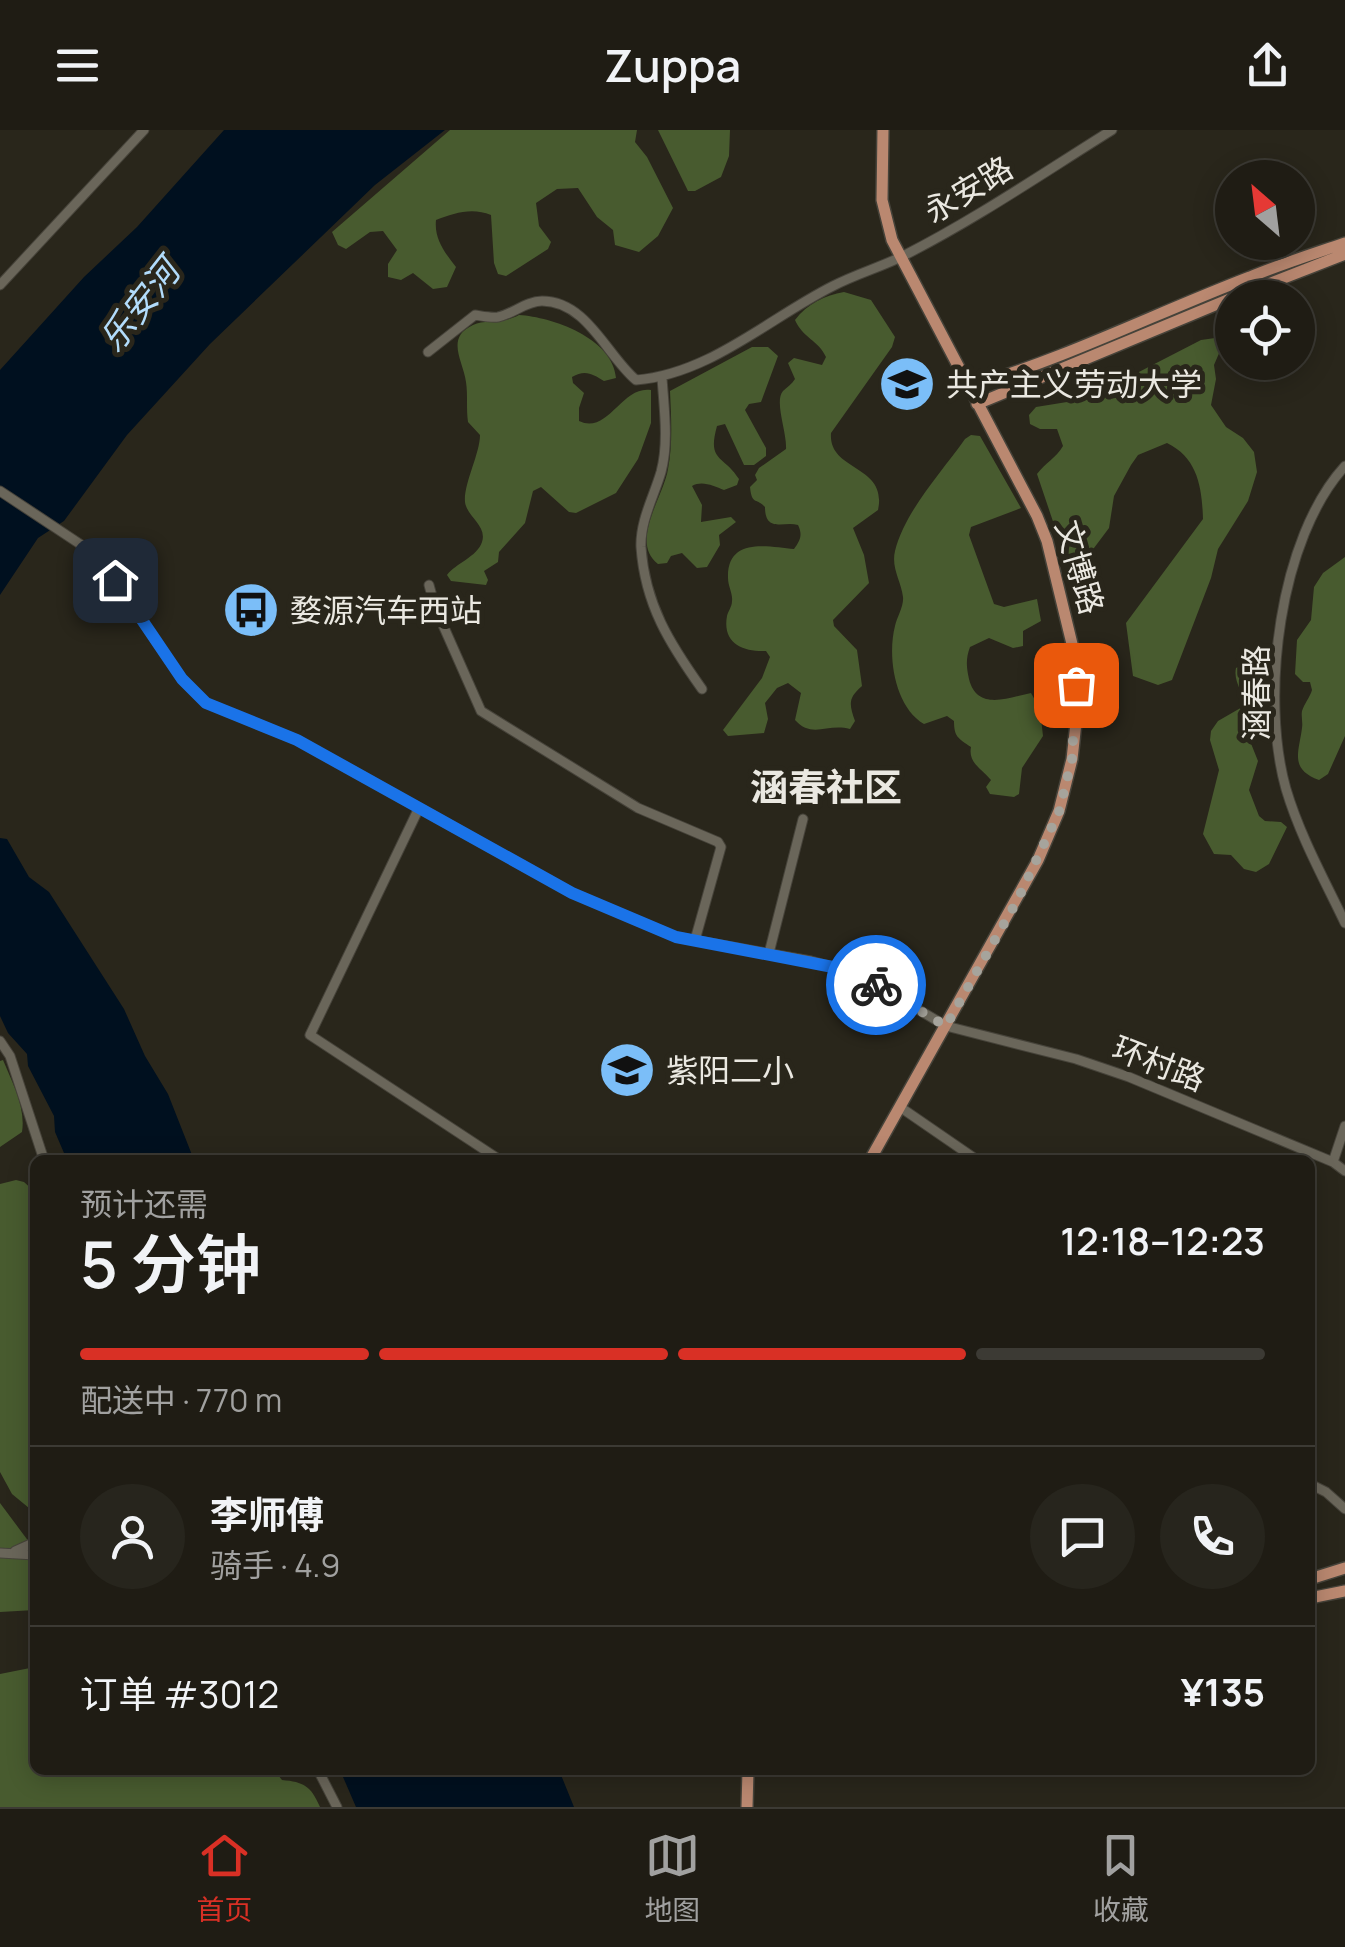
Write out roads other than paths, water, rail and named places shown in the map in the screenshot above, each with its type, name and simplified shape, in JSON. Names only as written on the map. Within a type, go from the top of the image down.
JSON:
[{"type":"main road","name":"文博路","points":[[873,1155],[1018,899],[1059,812],[1076,723],[1073,648],[1058,574],[1037,516],[900,258],[882,200],[883,130]]},
{"type":"main road","points":[[968,387],[1128,329],[1247,278],[1345,242]]},
{"type":"main road","points":[[1279,280],[1345,254]]},
{"type":"main road","points":[[977,404],[1215,305]]},
{"type":"main road","points":[[1315,1577],[1345,1568]]},
{"type":"main road","points":[[1315,1597],[1345,1590]]},
{"type":"main road","points":[[747,1807],[748,1775]]},
{"type":"street","points":[[0,285],[144,130]]},
{"type":"street","name":"永安路","points":[[662,378],[741,342],[832,286],[900,258],[960,225],[1112,130]]},
{"type":"street","points":[[428,352],[474,316],[498,317],[539,301],[554,303],[577,315],[636,380],[662,378],[666,429],[662,468],[644,520],[641,547],[657,621],[702,689]]},
{"type":"street","name":"涵春路","points":[[1345,466],[1321,500],[1302,541],[1288,591],[1274,687],[1286,787],[1308,846],[1345,922]]},
{"type":"street","name":"环村路","points":[[0,491],[86,548],[102,563],[193,693],[222,711],[297,740],[572,893],[676,937],[860,975],[946,1026],[1076,1059],[1129,1077],[1333,1162],[1345,1171]]},
{"type":"street","points":[[430,585],[434,607],[481,711],[638,808],[718,842],[721,847],[695,940]]},
{"type":"street","points":[[419,808],[310,1036],[492,1155]]},
{"type":"street","points":[[768,954],[803,819]]},
{"type":"street","points":[[0,1041],[10,1056],[42,1155]]},
{"type":"street","points":[[900,1107],[970,1155]]},
{"type":"street","points":[[1333,1162],[1345,1126]]},
{"type":"street","points":[[1315,1486],[1345,1508]]},
{"type":"street","points":[[6,1553],[30,1544]]},
{"type":"street","points":[[321,1775],[337,1807]]},
{"type":"water","name":"乐安河","points":[[224,130],[445,130],[375,185],[210,344],[127,435],[64,521],[38,538],[0,595],[0,370]]},
{"type":"water","points":[[0,838],[7,839],[29,877],[49,892],[124,1009],[168,1094],[192,1155],[65,1155],[55,1132],[54,1116],[28,1066],[27,1054],[8,1033],[0,1016]]},
{"type":"water","points":[[342,1775],[561,1775],[574,1807],[356,1807]]},
{"type":"place","name":"共产主义劳动大学","points":[[907,384]]},
{"type":"place","name":"婺源汽车西站","points":[[251,610]]},
{"type":"place","name":"紫阳二小","points":[[627,1070]]},
{"type":"district","name":"涵春社区","points":[[826,786]]}]
